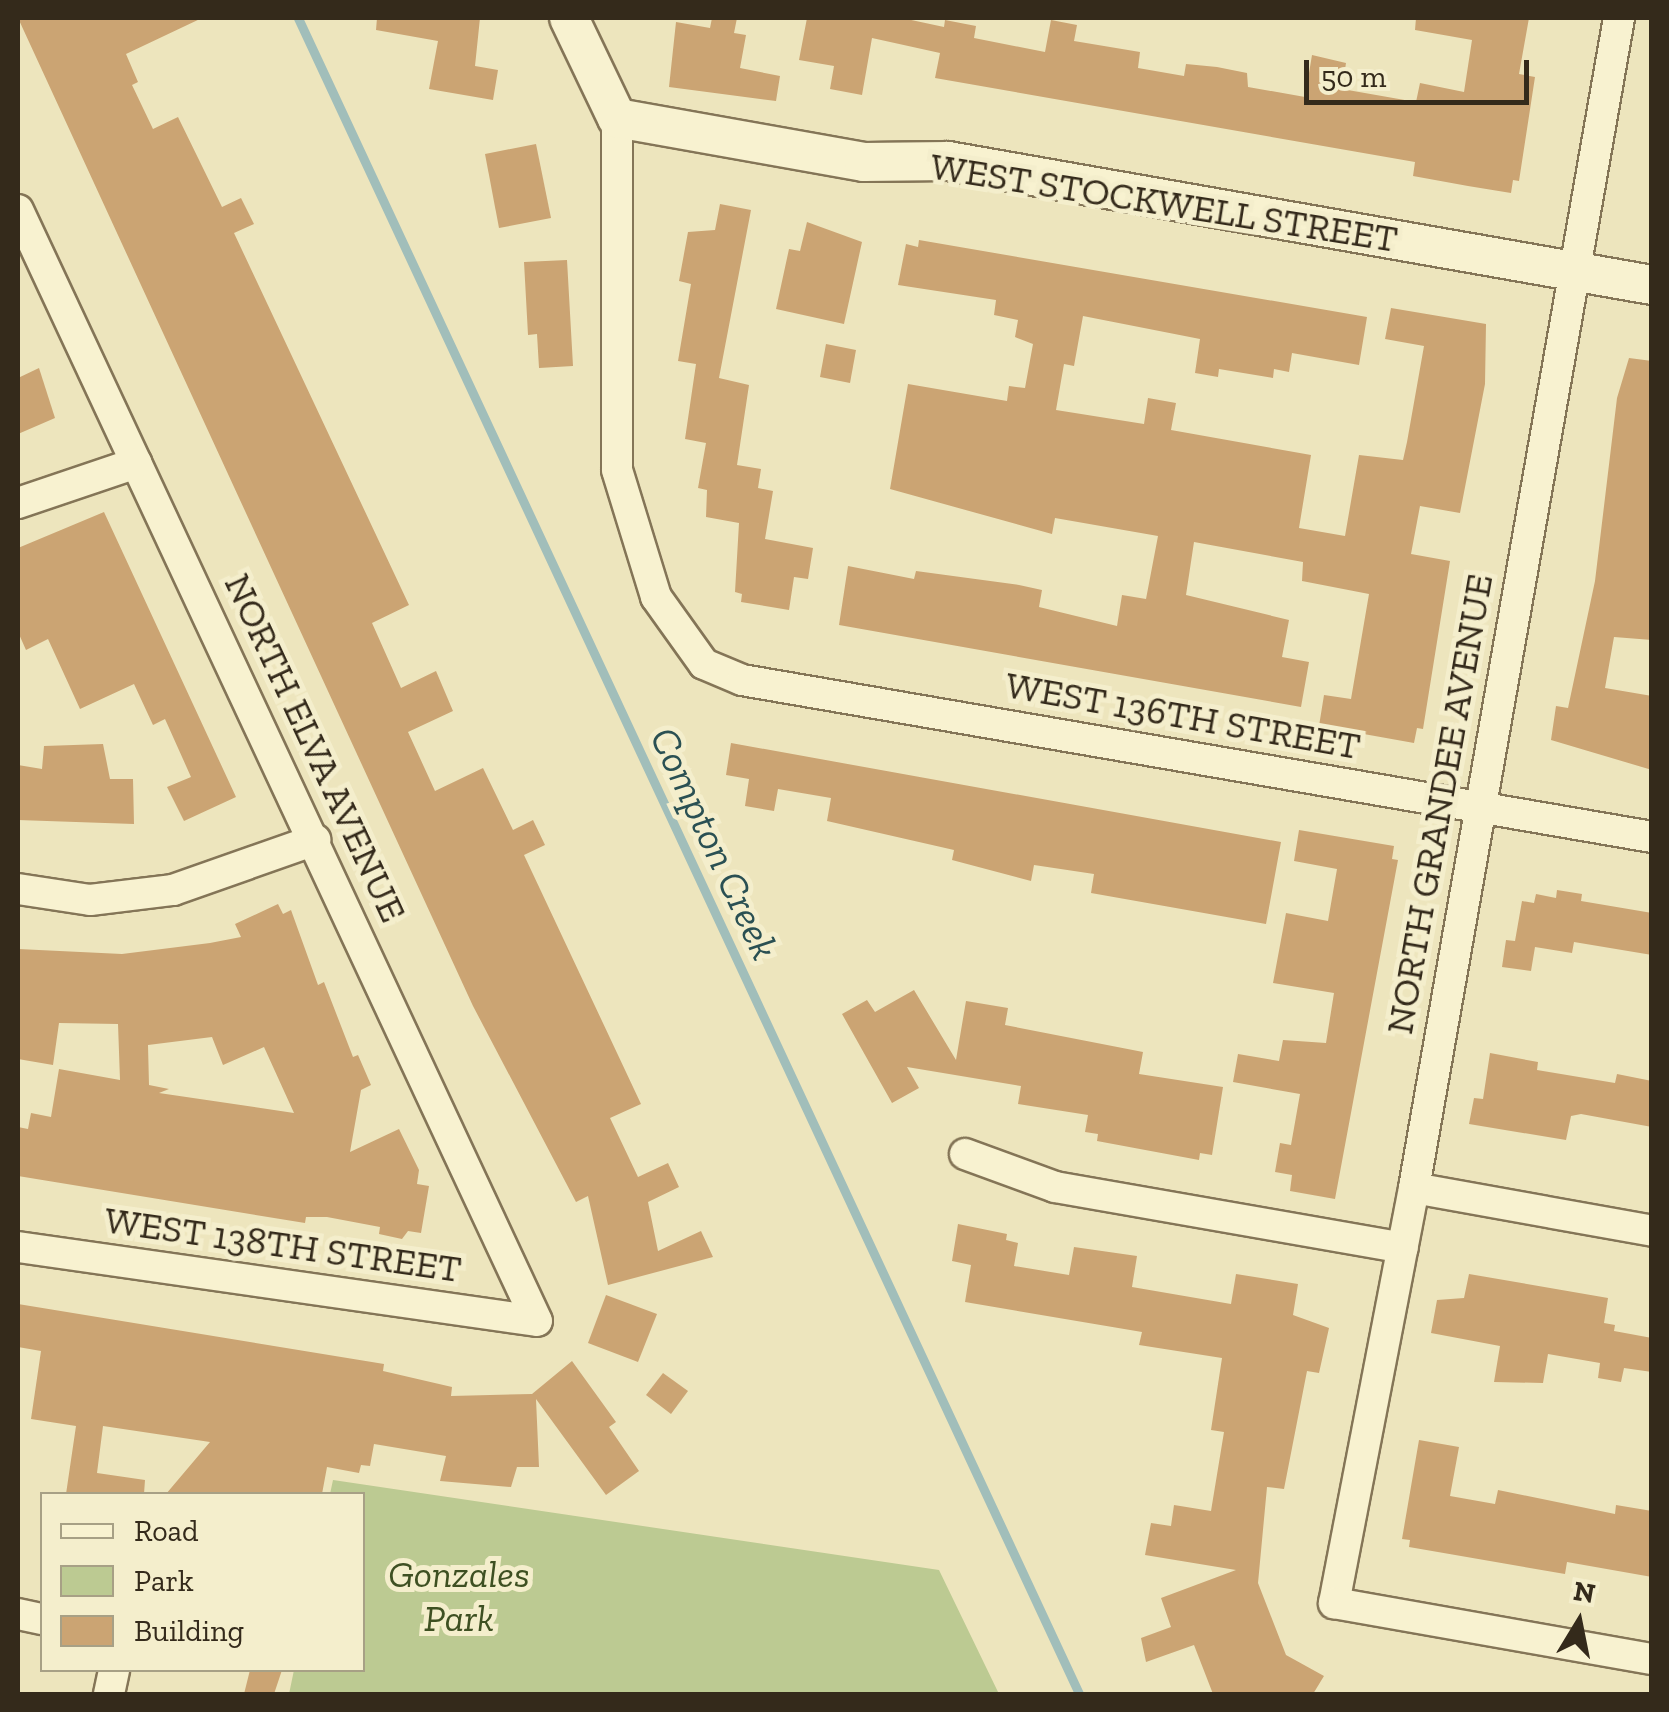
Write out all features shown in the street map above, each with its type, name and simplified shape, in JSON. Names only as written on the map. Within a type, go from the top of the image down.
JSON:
[{"type":"street","points":[[569,18],[617,118]]},
{"type":"street","name":"NORTH GRANDEE AVENUE","points":[[1619,18],[1414,1188],[1334,1603],[1652,1659]]},
{"type":"street","name":"WEST STOCKWELL STREET","points":[[617,118],[864,162],[948,161],[1652,285]]},
{"type":"street","name":"WEST 136TH STREET","points":[[617,118],[617,470],[656,597],[704,664],[742,680],[1652,837]]},
{"type":"street","name":"NORTH ELVA AVENUE","points":[[18,210],[537,1321]]},
{"type":"street","points":[[18,503],[136,464]]},
{"type":"street","points":[[18,890],[90,900],[173,890],[315,840]]},
{"type":"street","points":[[965,1154],[1055,1187],[1403,1248]]},
{"type":"street","points":[[1414,1188],[1652,1230]]},
{"type":"street","name":"WEST 138TH STREET","points":[[18,1247],[537,1321]]},
{"type":"green space","name":"Gonzales Park","points":[[333,1480],[939,1570],[999,1694],[289,1694],[294,1672],[365,1672],[365,1492],[330,1492]]},
{"type":"building","points":[[18,18],[202,18],[126,54],[138,82],[132,85],[153,129],[178,117],[222,207],[241,198],[254,224],[234,233],[409,605],[372,623],[401,688],[436,671],[453,711],[408,732],[435,791],[483,768],[513,830],[533,820],[545,845],[524,855],[641,1104],[610,1118],[638,1177],[668,1163],[679,1187],[648,1202],[658,1251],[701,1231],[713,1257],[608,1285],[588,1196],[576,1202],[473,1006]]},
{"type":"building","points":[[377,18],[480,18],[475,66],[498,70],[493,100],[429,89],[438,41],[376,30]]},
{"type":"building","points":[[712,18],[737,18],[734,33],[746,35],[740,68],[780,76],[776,101],[669,87],[676,22],[710,28]]},
{"type":"building","points":[[807,18],[902,18],[944,27],[945,20],[976,26],[974,38],[1045,52],[1051,20],[1077,25],[1074,41],[1140,52],[1138,68],[1184,76],[1186,64],[1217,67],[1247,73],[1248,87],[1305,97],[1312,55],[1346,63],[1342,89],[1416,102],[1420,83],[1464,92],[1472,40],[1415,30],[1416,18],[1529,18],[1519,74],[1535,77],[1519,181],[1513,180],[1511,193],[1468,186],[1413,176],[1415,162],[935,78],[940,53],[872,38],[862,95],[830,89],[834,66],[799,60]]},
{"type":"building","points":[[536,144],[551,218],[499,228],[485,154]]},
{"type":"building","points":[[720,204],[751,210],[719,378],[749,385],[737,465],[761,469],[758,488],[773,491],[765,539],[813,548],[808,579],[794,577],[789,610],[741,602],[742,594],[735,592],[739,523],[706,517],[707,490],[698,488],[706,443],[685,439],[696,364],[678,361],[691,284],[679,281],[688,232],[715,230]]},
{"type":"building","points":[[807,222],[862,242],[844,324],[776,309],[789,249],[800,251]]},
{"type":"building","points":[[919,240],[1367,317],[1359,365],[1292,353],[1289,372],[1274,369],[1273,378],[1219,369],[1218,377],[1195,373],[1200,339],[1083,316],[1074,366],[1064,364],[1056,410],[1144,424],[1148,398],[1176,403],[1171,430],[1311,455],[1299,528],[1345,536],[1359,455],[1403,460],[1407,442],[1424,346],[1385,339],[1391,308],[1486,324],[1485,384],[1460,513],[1420,506],[1411,554],[1450,561],[1423,729],[1417,728],[1414,743],[1319,726],[1324,695],[1351,699],[1369,594],[1302,581],[1303,562],[1194,542],[1186,595],[1289,620],[1282,657],[1309,662],[1301,707],[839,625],[848,566],[914,579],[916,571],[1042,590],[1039,607],[1117,626],[1122,595],[1146,599],[1158,536],[1055,518],[1052,534],[890,489],[908,384],[1007,401],[1009,386],[1025,388],[1033,344],[1015,337],[1018,320],[994,315],[996,300],[898,285],[906,244],[918,247]]},
{"type":"building","points":[[567,260],[573,366],[539,368],[537,334],[528,335],[524,262]]},
{"type":"building","points":[[826,344],[856,350],[850,383],[820,377]]},
{"type":"building","points":[[1629,358],[1652,361],[1652,640],[1614,637],[1605,688],[1652,696],[1652,770],[1551,740],[1556,706],[1568,708],[1595,581],[1617,398]]},
{"type":"building","points":[[39,368],[55,418],[18,434],[18,378]]},
{"type":"building","points":[[104,512],[236,797],[184,821],[167,787],[191,777],[165,719],[153,725],[134,684],[80,709],[48,639],[26,650],[18,632],[18,548]]},
{"type":"building","points":[[731,743],[1281,842],[1266,924],[1091,893],[1094,874],[1034,865],[1031,881],[952,860],[954,850],[827,821],[831,798],[778,789],[774,811],[745,806],[749,779],[726,775]]},
{"type":"building","points":[[103,744],[110,779],[133,779],[134,824],[18,820],[18,765],[42,769],[44,746]]},
{"type":"building","points":[[1299,830],[1394,846],[1392,859],[1398,860],[1335,1199],[1290,1191],[1292,1175],[1275,1172],[1280,1143],[1291,1145],[1300,1094],[1233,1082],[1238,1054],[1279,1061],[1283,1040],[1326,1043],[1334,993],[1273,983],[1286,913],[1328,921],[1337,869],[1294,861]]},
{"type":"building","points":[[1557,890],[1582,894],[1581,901],[1652,913],[1652,955],[1574,942],[1572,953],[1535,947],[1531,971],[1502,967],[1506,940],[1515,941],[1522,901],[1534,903],[1536,894],[1556,898]]},
{"type":"building","points":[[278,904],[283,914],[291,910],[318,985],[324,982],[353,1057],[358,1055],[371,1085],[361,1090],[350,1152],[399,1129],[419,1170],[417,1184],[429,1186],[421,1233],[408,1231],[402,1239],[379,1234],[380,1227],[327,1217],[306,1217],[305,1223],[18,1176],[18,1127],[28,1129],[31,1113],[51,1117],[59,1069],[120,1080],[118,1024],[59,1023],[53,1065],[18,1059],[18,949],[122,954],[241,937],[235,924]],"holes":[[[212,1037],[223,1065],[264,1047],[294,1113],[159,1093],[169,1089],[149,1085],[148,1045]]]},
{"type":"building","points":[[914,990],[956,1060],[966,1001],[1008,1008],[1005,1025],[1143,1052],[1139,1074],[1223,1087],[1212,1155],[1200,1153],[1199,1160],[1097,1141],[1098,1134],[1085,1132],[1088,1115],[1018,1104],[1021,1086],[907,1067],[919,1088],[892,1103],[842,1014],[867,1000],[875,1012]]},
{"type":"building","points":[[1490,1053],[1538,1062],[1537,1070],[1615,1083],[1617,1074],[1652,1081],[1652,1127],[1581,1114],[1571,1116],[1566,1140],[1469,1124],[1474,1098],[1483,1099]]},
{"type":"building","points":[[958,1224],[1007,1234],[1006,1240],[1018,1243],[1014,1266],[1069,1275],[1074,1247],[1137,1256],[1132,1287],[1231,1304],[1236,1274],[1298,1284],[1293,1315],[1329,1328],[1319,1373],[1307,1371],[1284,1489],[1267,1487],[1258,1583],[1286,1655],[1324,1676],[1313,1694],[1213,1694],[1194,1645],[1146,1662],[1141,1638],[1171,1627],[1161,1598],[1236,1570],[1145,1555],[1151,1523],[1171,1526],[1174,1505],[1211,1511],[1224,1432],[1211,1430],[1222,1358],[1139,1345],[1142,1332],[965,1302],[971,1265],[952,1261]]},
{"type":"building","points":[[1469,1274],[1608,1298],[1604,1323],[1615,1325],[1614,1331],[1652,1338],[1652,1372],[1624,1368],[1621,1382],[1598,1378],[1600,1363],[1548,1354],[1543,1383],[1494,1382],[1500,1346],[1431,1333],[1437,1300],[1464,1298]]},
{"type":"building","points":[[606,1295],[657,1314],[638,1362],[588,1343]]},
{"type":"building","points":[[18,1304],[384,1364],[383,1371],[452,1387],[451,1396],[532,1394],[572,1361],[616,1422],[609,1427],[639,1471],[606,1495],[536,1399],[539,1467],[517,1467],[511,1487],[440,1481],[446,1456],[374,1444],[370,1466],[361,1465],[359,1473],[327,1467],[322,1492],[168,1492],[210,1442],[103,1426],[97,1473],[145,1480],[144,1492],[66,1492],[76,1426],[31,1419],[41,1351],[18,1347]]},
{"type":"building","points":[[663,1373],[688,1391],[671,1414],[646,1395]]},
{"type":"building","points":[[1419,1440],[1459,1447],[1450,1496],[1495,1504],[1498,1490],[1615,1514],[1616,1505],[1652,1511],[1652,1577],[1567,1562],[1565,1574],[1409,1547],[1410,1540],[1402,1539]]},
{"type":"building","points":[[250,1672],[281,1672],[274,1694],[244,1694]]},
{"type":"waterway","name":"Compton Creek","points":[[298,18],[1079,1694]]}]
